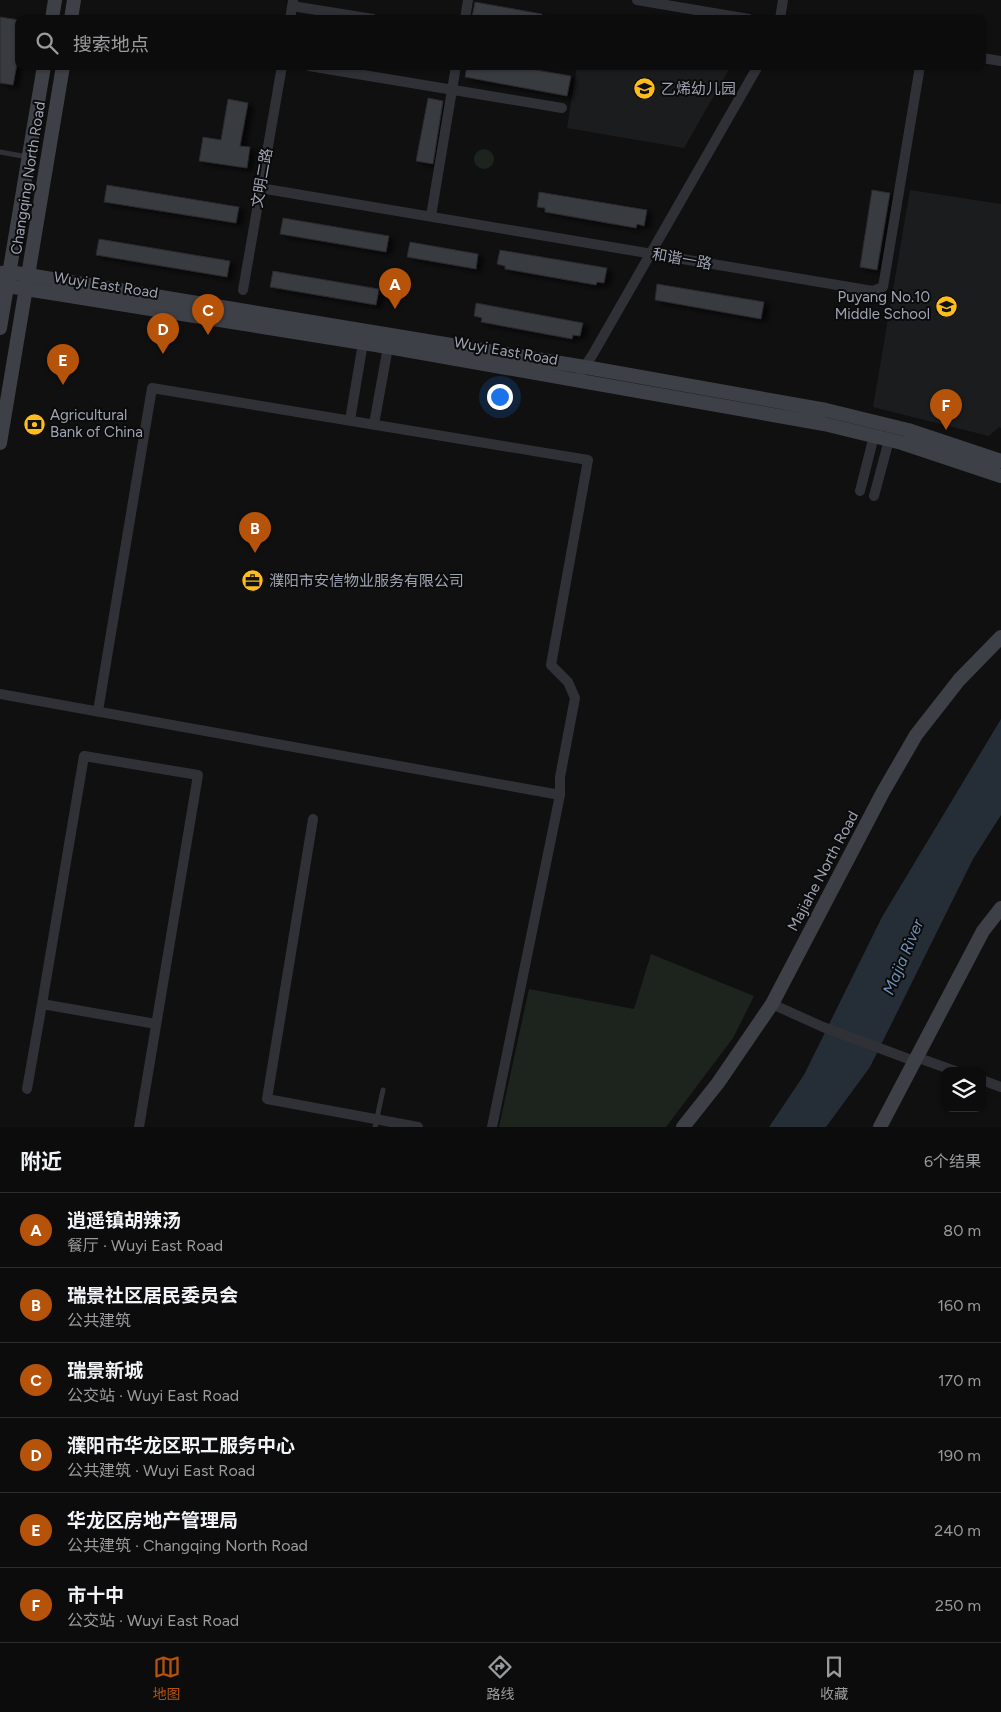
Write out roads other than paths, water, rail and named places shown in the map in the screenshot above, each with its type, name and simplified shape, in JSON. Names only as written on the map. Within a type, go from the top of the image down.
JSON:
[{"type":"street","points":[[53,15],[55,0]]},
{"type":"street","points":[[72,15],[74,0]]},
{"type":"street","points":[[466,15],[468,0]]},
{"type":"street","points":[[637,0],[725,15]]},
{"type":"street","points":[[781,15],[783,0]]},
{"type":"street","points":[[293,3],[353,15]]},
{"type":"street","points":[[986,59],[1001,61]]},
{"type":"street","name":"Changqing North Road","points":[[0,328],[4,279],[29,157],[43,70]]},
{"type":"street","name":"Changqing North Road","points":[[0,444],[62,70]]},
{"type":"street","name":"文明二路","points":[[243,290],[281,70]]},
{"type":"street","points":[[333,70],[562,108]]},
{"type":"street","points":[[431,216],[455,70]]},
{"type":"street","points":[[576,379],[585,367],[756,70]]},
{"type":"street","name":"和谐一路","points":[[260,188],[873,292],[883,287],[919,70]]},
{"type":"street","name":"Wuyi East Road","points":[[4,279],[28,275],[585,367],[826,410],[908,430],[1001,460]]},
{"type":"street","name":"Wuyi East Road","points":[[4,279],[26,289],[388,347],[814,422],[889,440],[1001,476]]},
{"type":"street","points":[[350,420],[363,343]]},
{"type":"street","points":[[374,424],[388,347]]},
{"type":"street","points":[[98,711],[152,388],[588,460],[551,665],[568,682],[575,698],[560,777],[560,795],[492,1127]]},
{"type":"street","points":[[860,491],[874,436]]},
{"type":"street","points":[[874,496],[889,440]]},
{"type":"street","name":"Majiahe North Road","points":[[683,1127],[718,1083],[772,1004],[883,792],[916,735],[959,680],[1001,637]]},
{"type":"street","points":[[0,694],[560,795]]},
{"type":"street","points":[[26,1089],[84,756],[198,776],[139,1127]]},
{"type":"street","points":[[313,818],[267,1099],[375,1123],[418,1127]]},
{"type":"street","points":[[880,1127],[984,931],[1001,908]]},
{"type":"street","points":[[42,1004],[156,1024]]},
{"type":"street","points":[[772,1004],[823,1027],[893,1053],[942,1067]]},
{"type":"street","points":[[986,1081],[1001,1087]]},
{"type":"lane","points":[[0,152],[29,157]]},
{"type":"lane","points":[[375,1123],[383,1090]]},
{"type":"water","name":"Majia River","points":[[1001,719],[1001,815],[973,859],[870,1067],[826,1127],[769,1127],[804,1075],[882,917]]},
{"type":"place","name":"乙烯幼儿园","points":[[645,89]]},
{"type":"place","name":"Puyang No.10 Middle School","points":[[946,306]]},
{"type":"place","name":"逍遥镇胡辣汤","points":[[395,309]]},
{"type":"place","name":"瑞景新城","points":[[208,335]]},
{"type":"place","name":"濮阳市华龙区职工服务中心","points":[[163,354]]},
{"type":"place","name":"华龙区房地产管理局","points":[[63,385]]},
{"type":"place","name":"Agricultural Bank of China","points":[[34,424]]},
{"type":"place","name":"市十中","points":[[946,430]]},
{"type":"place","name":"瑞景社区居民委员会","points":[[255,553]]},
{"type":"place","name":"濮阳市安信物业服务有限公司","points":[[253,581]]}]
